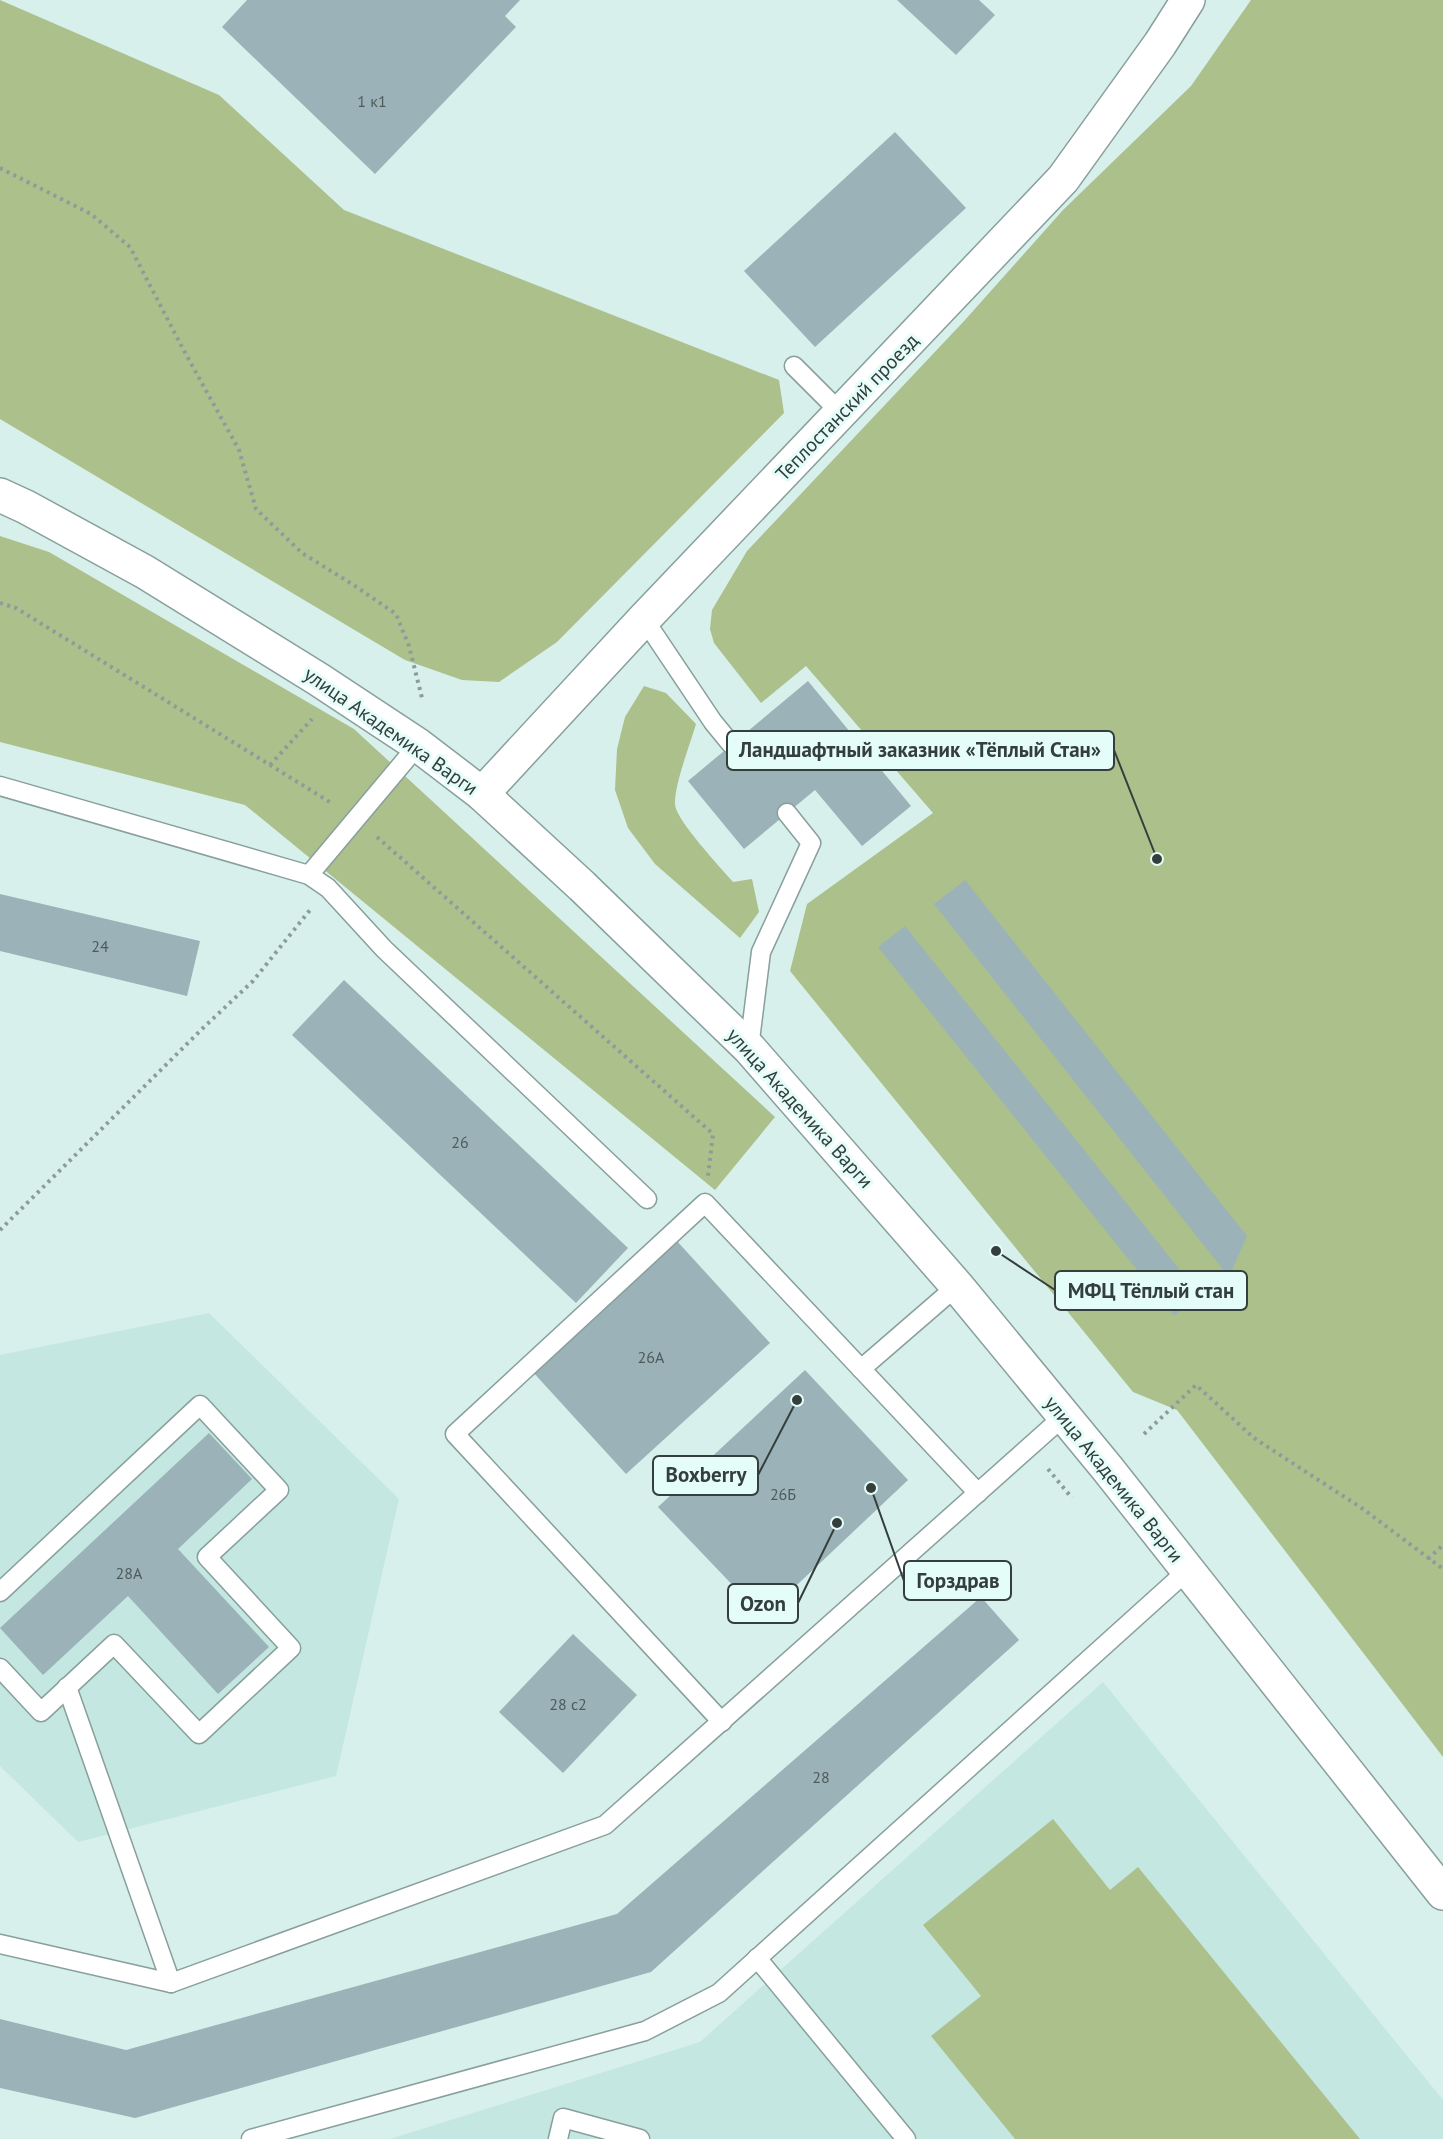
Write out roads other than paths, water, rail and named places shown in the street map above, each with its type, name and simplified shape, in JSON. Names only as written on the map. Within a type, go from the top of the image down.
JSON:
[{"type":"street","name":"Теплостанский проезд","points":[[482,794],[644,619],[1063,179],[1160,44],[1188,0]]},
{"type":"street","name":"улица Академика Варги","points":[[0,495],[145,572],[318,679],[417,745],[482,794],[582,886],[749,1048],[957,1286],[1188,1570],[1443,1893]]},
{"type":"lane","points":[[794,366],[842,413]]},
{"type":"lane","points":[[644,619],[713,722],[731,744]]},
{"type":"lane","points":[[309,875],[417,745]]},
{"type":"lane","points":[[0,786],[309,875],[328,888],[384,950],[647,1199]]},
{"type":"lane","points":[[749,1048],[761,952],[811,843],[787,813]]},
{"type":"lane","points":[[722,1722],[455,1434],[705,1203],[978,1493]]},
{"type":"lane","points":[[861,1369],[957,1286]]},
{"type":"lane","points":[[0,1592],[200,1405],[279,1490],[207,1557],[291,1648],[199,1734],[114,1644],[41,1712],[0,1668]]},
{"type":"lane","points":[[0,1944],[171,1983],[605,1825],[1064,1416]]},
{"type":"lane","points":[[250,2139],[645,2031],[718,1992],[1188,1570]]},
{"type":"lane","points":[[67,1688],[171,1983]]},
{"type":"lane","points":[[757,1958],[906,2139]]},
{"type":"lane","points":[[558,2139],[563,2118],[640,2139]]},
{"type":"place","name":"Ландшафтный заказник «Тёплый Стан»","points":[[1157,859]]},
{"type":"place","name":"МФЦ Тёплый стан","points":[[996,1251]]},
{"type":"place","name":"Boxberry","points":[[797,1400]]},
{"type":"place","name":"Горздрав","points":[[871,1488]]},
{"type":"place","name":"Ozon","points":[[837,1523]]}]
